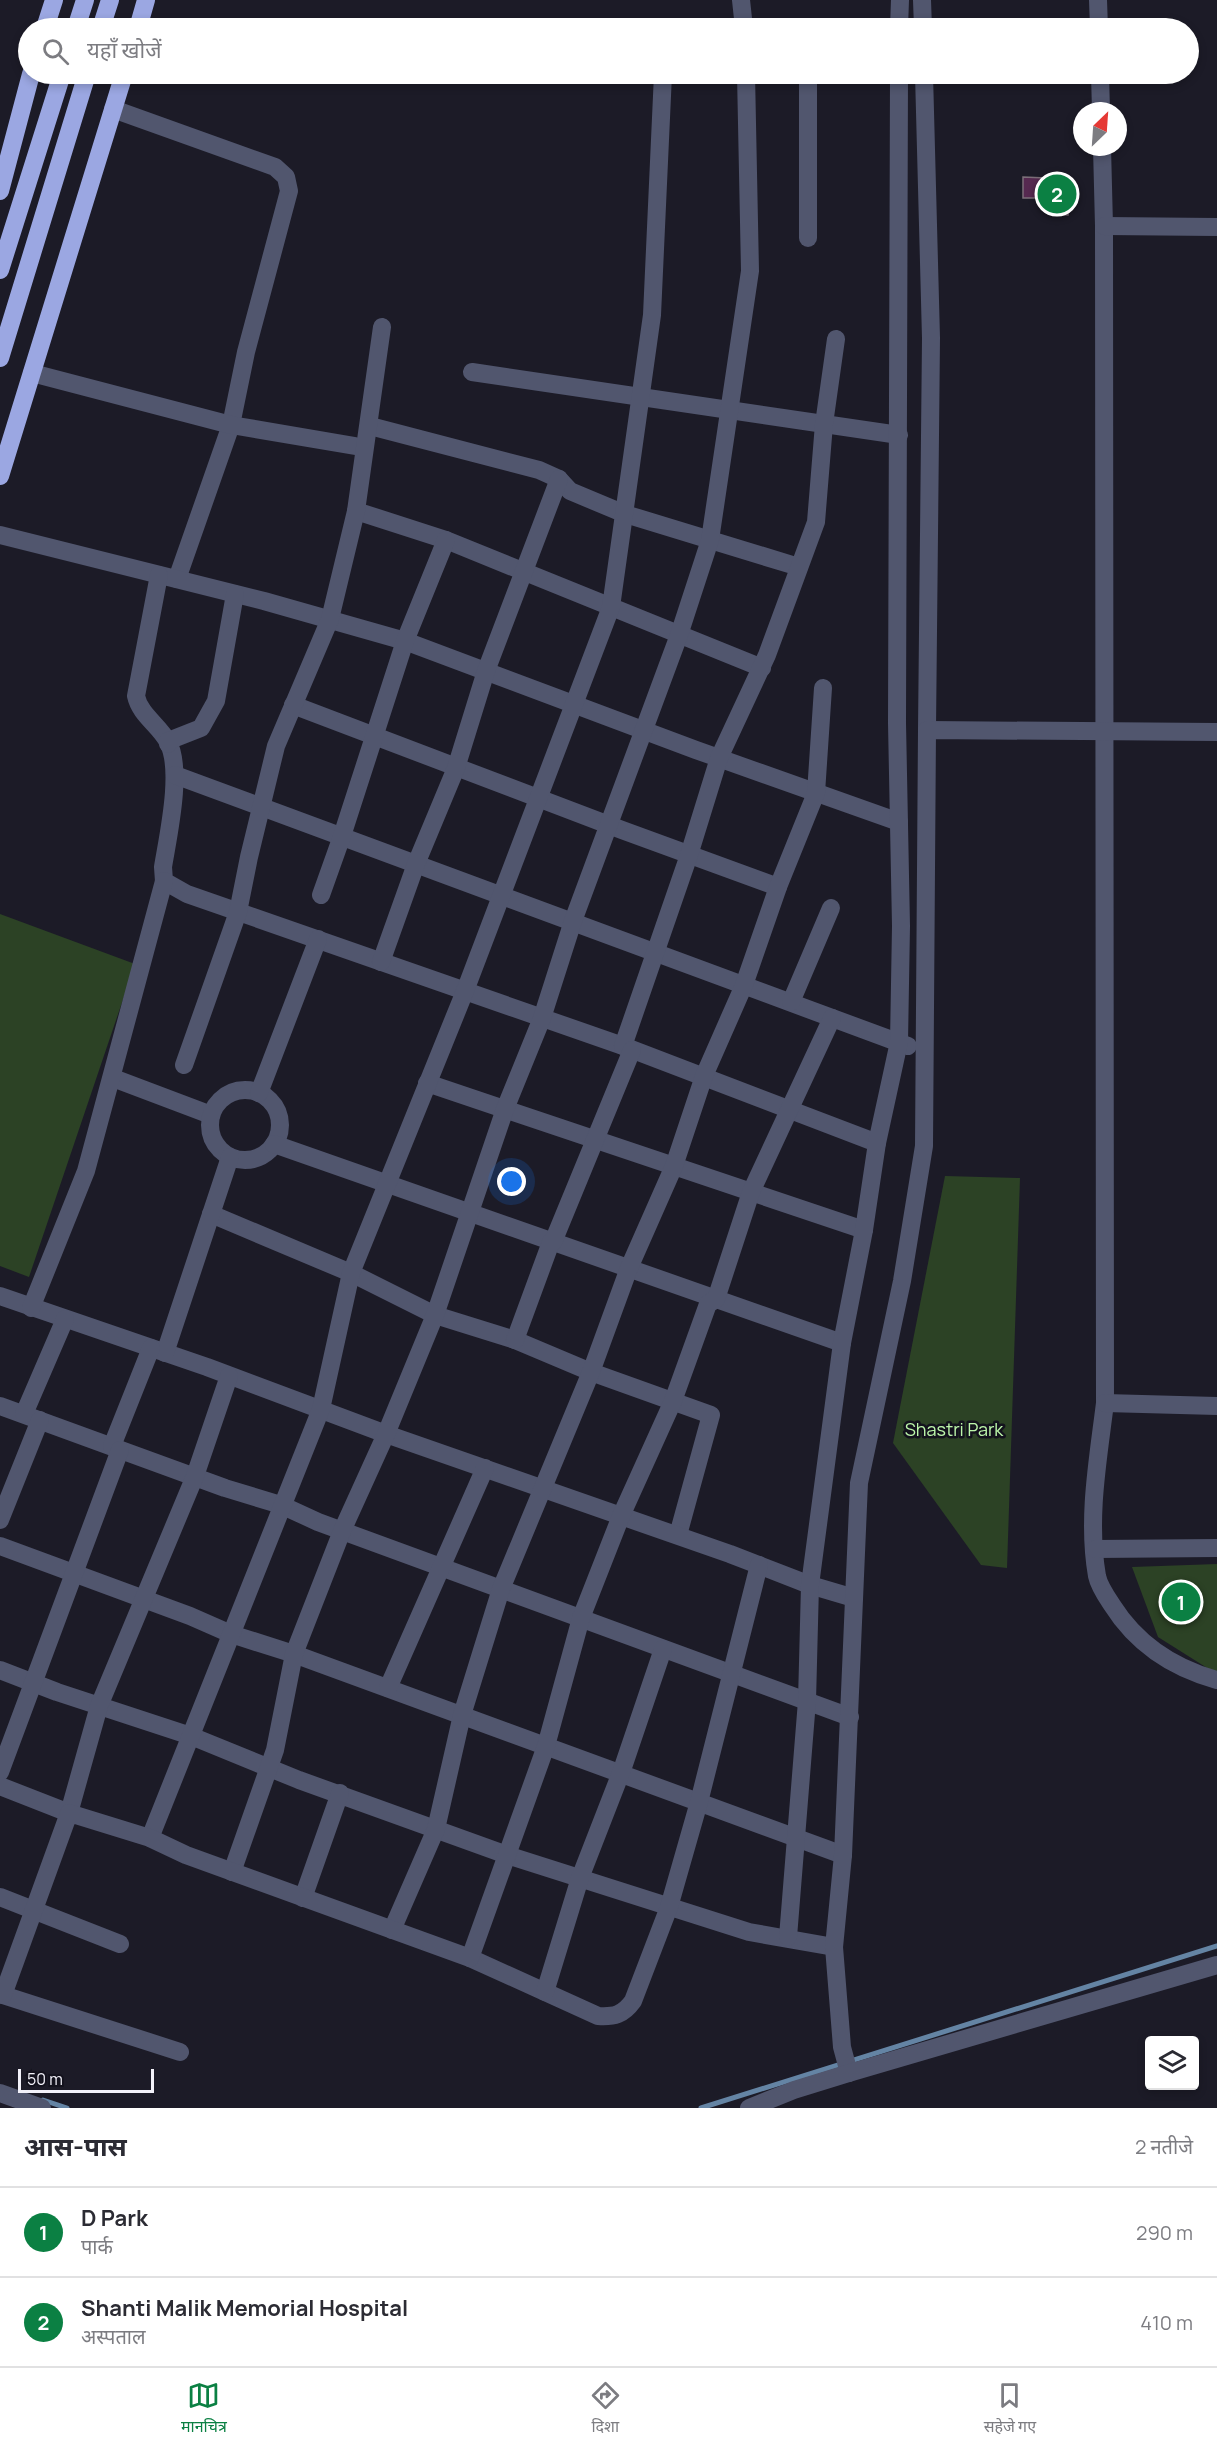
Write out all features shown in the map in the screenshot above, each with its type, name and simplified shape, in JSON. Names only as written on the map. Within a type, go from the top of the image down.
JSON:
[{"type":"highway","points":[[48,18],[54,0]]},
{"type":"highway","points":[[79,18],[84,0]]},
{"type":"highway","points":[[104,18],[110,0]]},
{"type":"highway","points":[[141,18],[146,0]]},
{"type":"highway","points":[[0,191],[28,84]]},
{"type":"highway","points":[[0,270],[59,84]]},
{"type":"highway","points":[[0,358],[84,84]]},
{"type":"highway","points":[[0,476],[121,84]]},
{"type":"street","points":[[741,0],[743,18]]},
{"type":"street","points":[[899,18],[900,0]]},
{"type":"street","points":[[922,0],[923,18]]},
{"type":"street","points":[[1098,0],[1099,18]]},
{"type":"street","points":[[150,1838],[321,1409],[351,1273],[465,991],[611,607],[652,315],[663,84]]},
{"type":"street","points":[[232,1872],[275,1750],[294,1654],[342,1531],[386,1434],[435,1315],[505,1110],[542,1018],[573,921],[679,634],[710,540],[750,271],[746,84]]},
{"type":"street","points":[[808,84],[808,238]]},
{"type":"street","points":[[788,1937],[807,1701],[810,1585],[842,1343],[864,1230],[877,1143],[899,1042],[901,926],[897,723],[899,84]]},
{"type":"street","points":[[848,2070],[842,2047],[834,1947],[843,1855],[859,1483],[902,1281],[924,1146],[931,338],[924,84]]},
{"type":"street","points":[[1100,84],[1101,102]]},
{"type":"street","points":[[31,1308],[82,1181],[113,1078],[164,881],[163,867],[175,776],[172,753],[168,743],[142,711],[136,696],[168,577],[231,425],[246,352],[289,191],[286,177],[275,167],[113,109]]},
{"type":"street","points":[[1102,156],[1105,1403],[1093,1508],[1097,1579],[1124,1624],[1167,1660],[1217,1680]]},
{"type":"street","points":[[1104,226],[1217,227]]},
{"type":"street","points":[[184,1065],[238,912],[276,746],[330,619],[356,511],[370,426],[382,327]]},
{"type":"street","points":[[515,1340],[551,1242],[553,1242],[596,1140],[628,1048],[656,952],[719,758],[762,668],[816,522],[824,424],[836,339]]},
{"type":"street","points":[[472,372],[899,435]]},
{"type":"street","points":[[32,373],[231,425],[355,446]]},
{"type":"street","points":[[370,426],[539,470],[559,479],[570,491],[625,514],[799,567]]},
{"type":"street","points":[[381,962],[416,864],[456,768],[486,671],[559,479]]},
{"type":"street","points":[[356,511],[446,540],[762,668]]},
{"type":"street","points":[[0,535],[235,594],[405,641],[898,822]]},
{"type":"street","points":[[321,895],[405,641],[446,540]]},
{"type":"street","points":[[168,743],[201,728],[216,701],[235,594]]},
{"type":"street","points":[[392,1930],[436,1829],[462,1715],[501,1589],[591,1372],[629,1268],[674,1166],[704,1076],[744,985],[778,887],[816,793],[823,688]]},
{"type":"street","points":[[293,705],[538,799],[778,887]]},
{"type":"street","points":[[927,730],[1217,732]]},
{"type":"street","points":[[175,776],[573,921],[925,1053]]},
{"type":"street","points":[[164,881],[187,894],[628,1048],[877,1143]]},
{"type":"street","points":[[791,1002],[831,908]]},
{"type":"street","points":[[260,1093],[318,939]]},
{"type":"street","points":[[470,1958],[546,1746],[581,1618],[621,1516],[673,1401],[708,1304],[716,1299],[751,1192],[832,1018]]},
{"type":"street","points":[[113,1078],[211,1115]]},
{"type":"street","points":[[427,1083],[864,1230]]},
{"type":"street","points":[[240,1090],[260,1093],[268,1098],[279,1115],[279,1135],[268,1152],[250,1160],[230,1157],[215,1144],[209,1125],[211,1115],[215,1106],[230,1093],[240,1090]]},
{"type":"street","points":[[274,1144],[842,1343]]},
{"type":"street","points":[[0,1772],[75,1574],[116,1448],[158,1350],[211,1214],[230,1157]]},
{"type":"street","points":[[211,1214],[351,1273],[435,1315],[515,1340],[591,1372],[711,1415],[678,1535]]},
{"type":"street","points":[[0,1296],[158,1350],[386,1434],[678,1535],[810,1585],[854,1598]]},
{"type":"street","points":[[0,1520],[65,1319]]},
{"type":"street","points":[[180,2052],[2,1995],[69,1813],[99,1706],[195,1476],[229,1376]]},
{"type":"street","points":[[1105,1403],[1217,1406]]},
{"type":"street","points":[[0,1406],[281,1505],[342,1531],[850,1717]]},
{"type":"street","points":[[388,1688],[485,1468]]},
{"type":"street","points":[[0,1546],[145,1599],[231,1634],[294,1654],[843,1855]]},
{"type":"street","points":[[1095,1549],[1217,1548]]},
{"type":"street","points":[[0,1786],[69,1813],[150,1838],[186,1855],[470,1958],[598,2016],[612,2017],[622,2014],[633,2001],[669,1907],[699,1802],[759,1565]]},
{"type":"street","points":[[545,1992],[579,1878],[620,1773],[663,1649]]},
{"type":"street","points":[[0,1670],[191,1736],[269,1768],[507,1855],[749,1932],[788,1937],[834,1947]]},
{"type":"street","points":[[303,1898],[340,1793]]},
{"type":"street","points":[[0,1897],[120,1944]]},
{"type":"street","points":[[749,2108],[848,2070],[1217,1965]]},
{"type":"street","points":[[0,2093],[42,2108]]},
{"type":"green space","points":[[0,914],[135,964],[29,1277],[0,1266]]},
{"type":"green space","name":"Shastri Park","points":[[945,1176],[1020,1178],[1007,1568],[981,1565],[893,1443]]},
{"type":"green space","points":[[1217,1564],[1217,1672],[1158,1637],[1132,1567]]},
{"type":"building","points":[[1023,177],[1069,179],[1068,215],[1048,214],[1049,198],[1023,198]]},
{"type":"waterway","points":[[701,2108],[1217,1946]]},
{"type":"waterway","points":[[43,2100],[67,2108]]},
{"type":"place","name":"Shanti Malik Memorial Hospital","points":[[1057,194]]},
{"type":"place","name":"D Park","points":[[1181,1602]]}]
